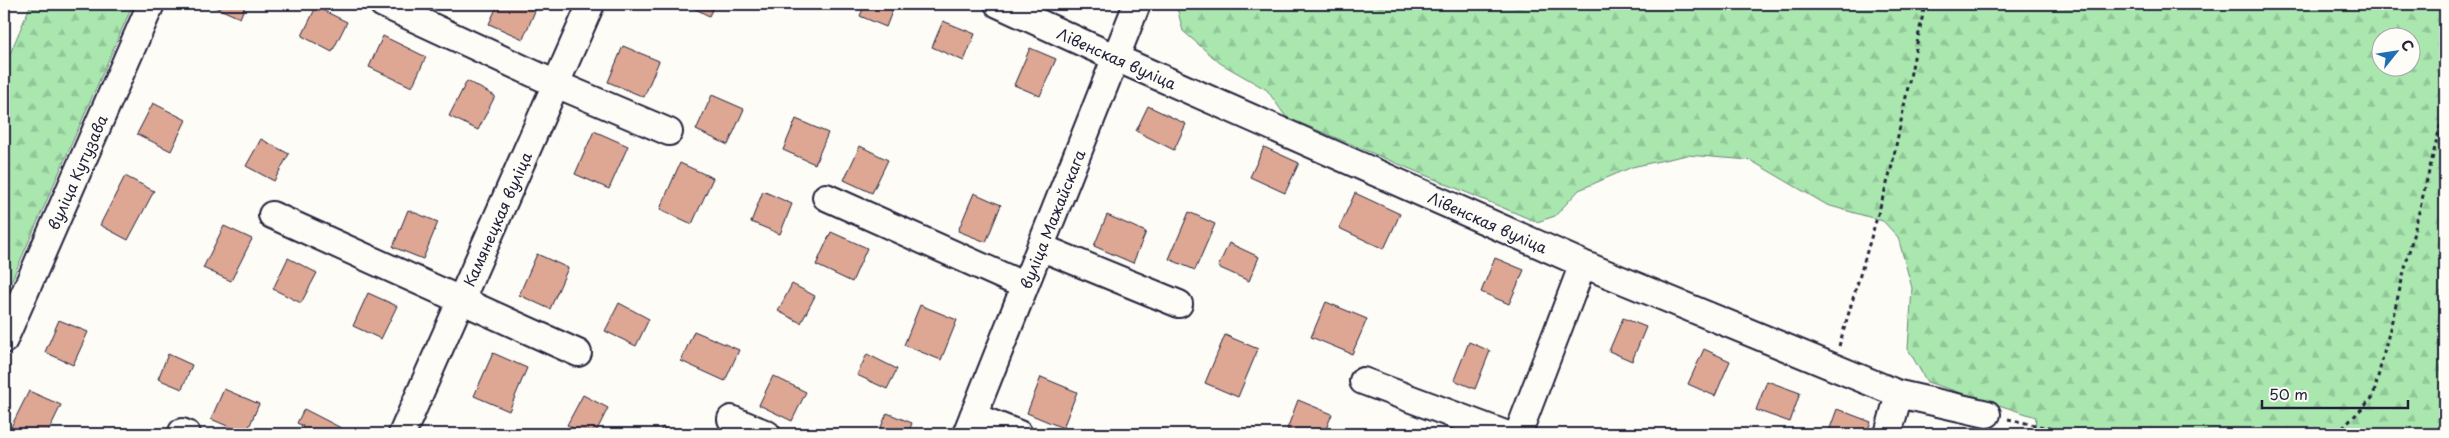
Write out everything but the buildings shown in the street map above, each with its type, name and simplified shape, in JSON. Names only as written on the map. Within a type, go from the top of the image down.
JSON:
[{"type":"street","name":"вуліца Кутузава","points":[[4,340],[151,4]]},
{"type":"street","points":[[383,4],[556,84],[669,132]]},
{"type":"street","name":"Камянецкая вуліца","points":[[402,434],[591,4]]},
{"type":"street","name":"Лівенская вуліца","points":[[998,4],[1583,264],[1833,365],[1899,394],[1987,414]]},
{"type":"street","name":"вуліца Мажайскага","points":[[969,425],[1138,4]]},
{"type":"street","points":[[826,197],[1025,286]]},
{"type":"street","points":[[272,215],[578,353]]},
{"type":"street","points":[[1040,247],[1179,304]]},
{"type":"street","points":[[1518,434],[1583,264]]},
{"type":"street","points":[[1363,381],[1505,434]]},
{"type":"street","points":[[1888,434],[1899,394]]},
{"type":"street","points":[[731,419],[767,434]]},
{"type":"street","points":[[969,425],[1019,434]]},
{"type":"path","points":[[1833,365],[1891,170],[1925,4]]},
{"type":"path","points":[[2338,434],[2374,397],[2445,107]]},
{"type":"path","points":[[1987,414],[2075,434]]},
{"type":"green space","points":[[31,4],[133,4],[4,298],[4,68]]},
{"type":"green space","points":[[1176,4],[2445,4],[2445,434],[2034,434],[2036,417],[1927,382],[1908,349],[1912,288],[1898,237],[1883,221],[1827,205],[1750,160],[1687,155],[1632,167],[1579,190],[1555,216],[1537,222],[1286,117],[1267,90],[1220,63],[1183,31]]}]
